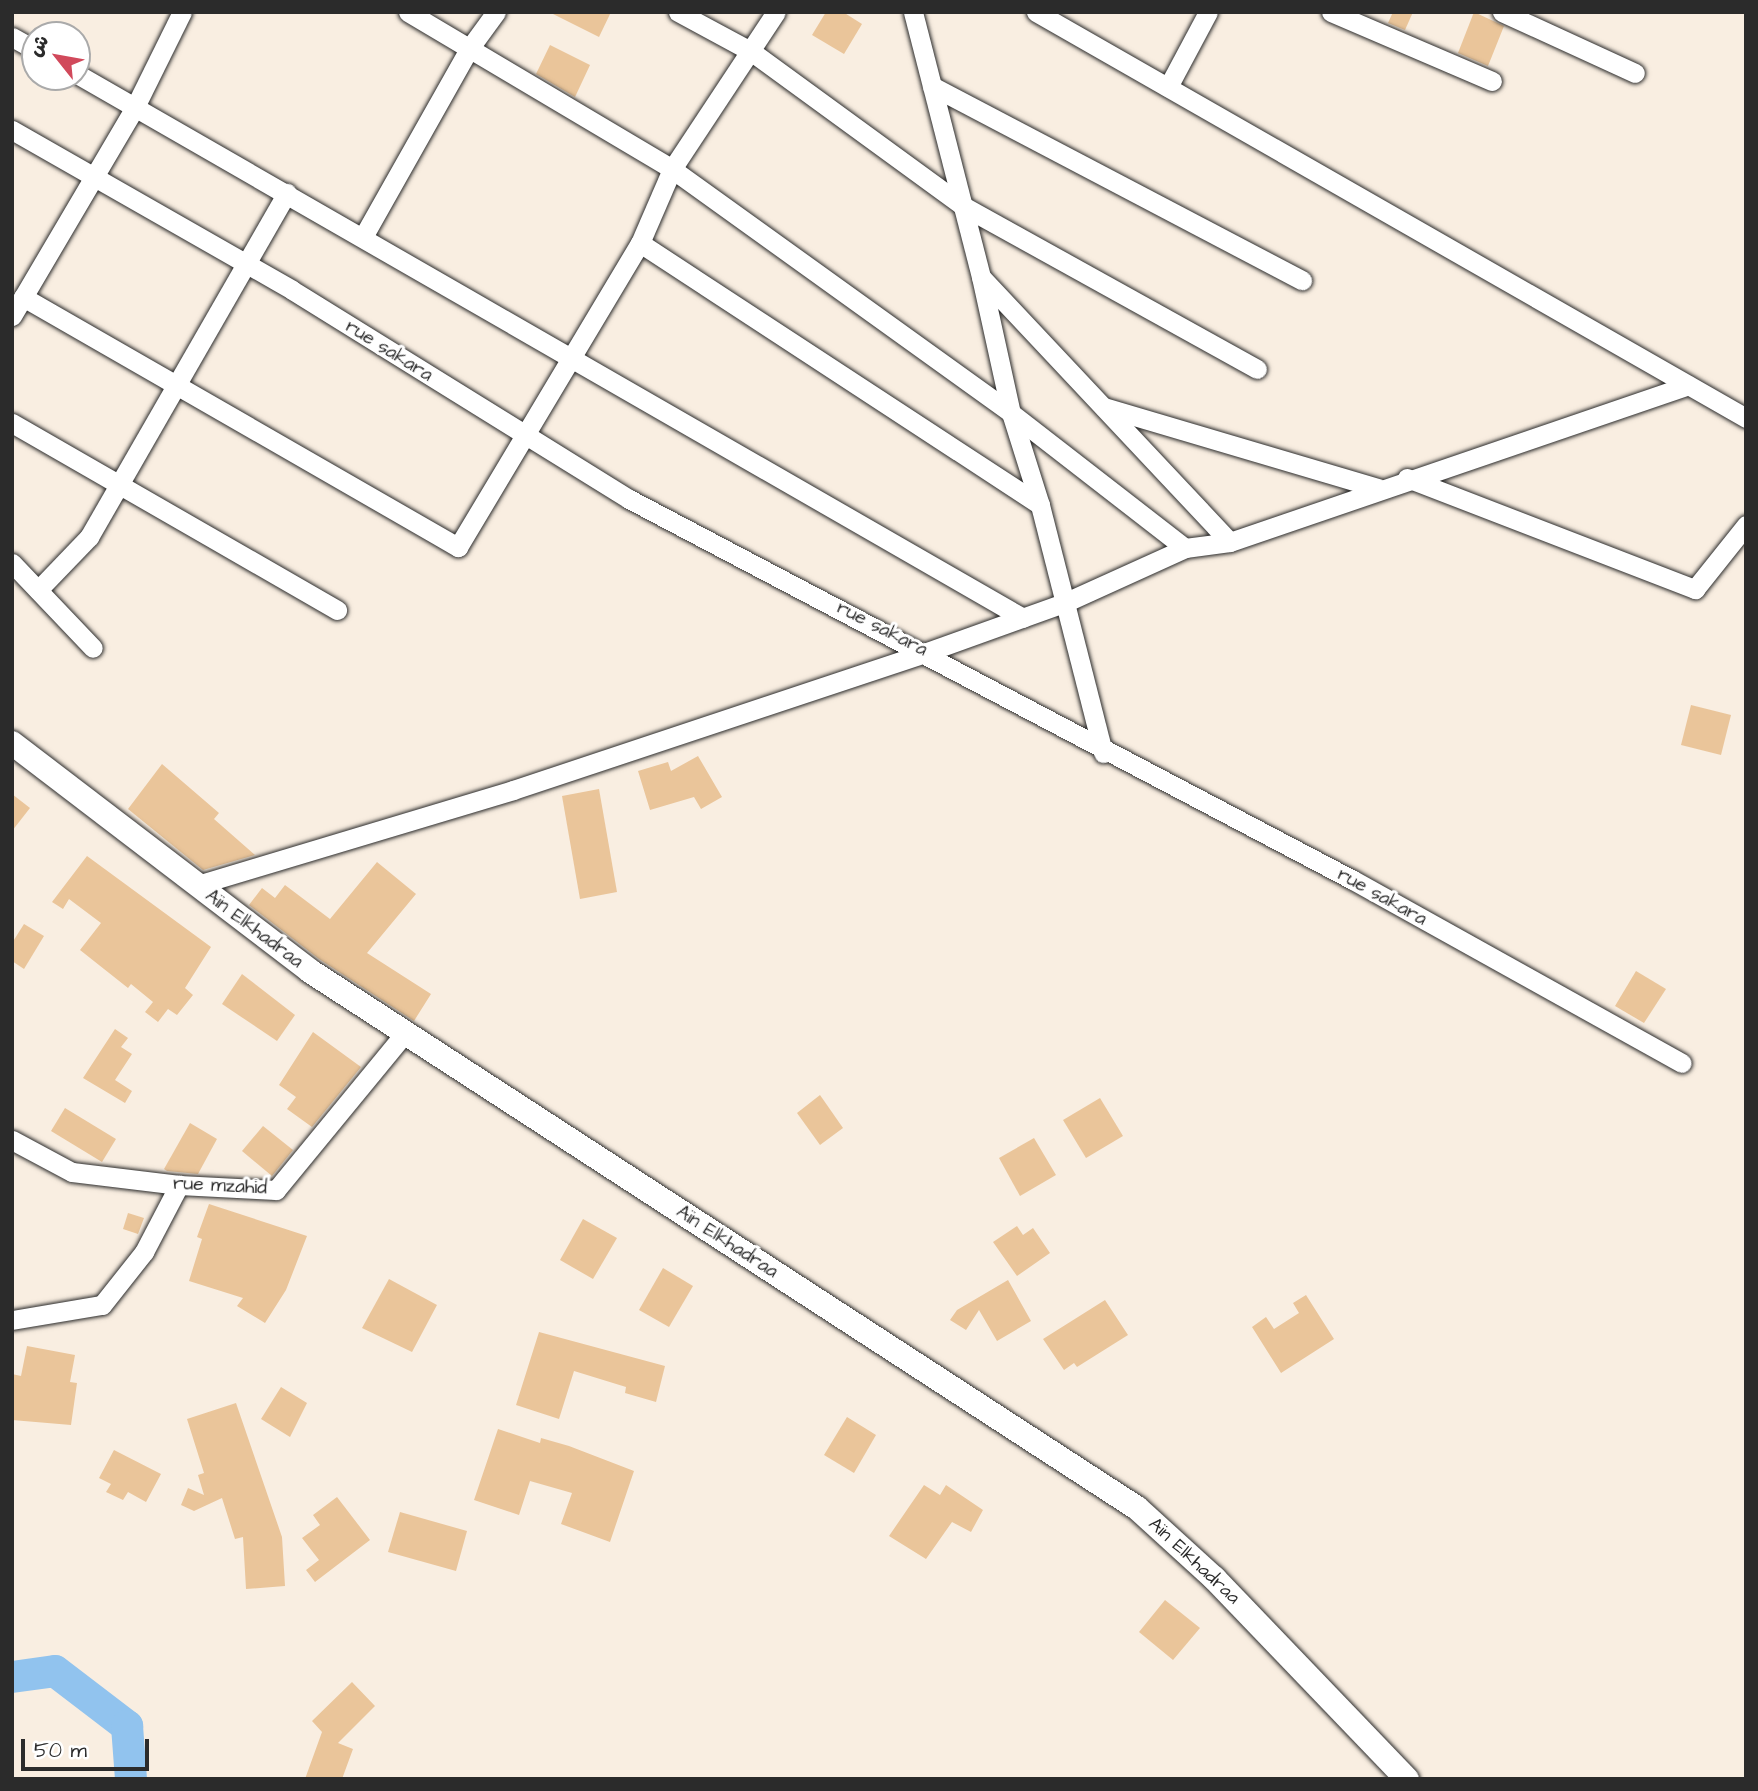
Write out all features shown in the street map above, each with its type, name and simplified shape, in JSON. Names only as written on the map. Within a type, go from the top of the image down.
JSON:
[{"type":"main road","name":"Aïn Elkhadraa","points":[[12,743],[310,971],[1137,1508],[1214,1578],[1407,1779]]},
{"type":"street","points":[[12,316],[135,107],[183,12]]},
{"type":"street","points":[[408,12],[672,169],[1010,413],[1185,548]]},
{"type":"street","points":[[363,237],[468,49],[496,12]]},
{"type":"street","points":[[678,12],[752,52],[963,206],[1257,369]]},
{"type":"street","points":[[23,297],[458,547],[640,243],[672,169],[776,12]]},
{"type":"street","points":[[913,12],[981,277],[1010,413],[1040,505],[1103,754]]},
{"type":"street","points":[[1036,12],[1746,418]]},
{"type":"street","points":[[1168,88],[1208,12]]},
{"type":"street","points":[[1331,12],[1492,81]]},
{"type":"street","points":[[1503,12],[1635,73]]},
{"type":"street","points":[[91,82],[573,356],[1023,618]]},
{"type":"street","points":[[932,86],[1302,280]]},
{"type":"street","name":"rue sakara","points":[[12,130],[246,264],[629,499],[926,652],[1103,754],[1353,880],[1682,1063]]},
{"type":"street","points":[[38,590],[89,537],[287,193]]},
{"type":"street","points":[[640,243],[1040,505]]},
{"type":"street","points":[[981,277],[1230,542]]},
{"type":"street","points":[[197,885],[513,790],[926,652],[1064,603],[1185,548],[1230,542],[1407,478],[1688,385]]},
{"type":"street","points":[[1103,407],[1378,488]]},
{"type":"street","points":[[12,423],[337,610]]},
{"type":"street","points":[[1407,478],[1695,589],[1746,525]]},
{"type":"street","points":[[12,563],[93,648]]},
{"type":"street","name":"rue mzahid","points":[[12,1140],[72,1172],[179,1185],[276,1190],[405,1033]]},
{"type":"street","points":[[12,1320],[102,1305],[144,1252],[179,1185]]},
{"type":"building","points":[[549,12],[611,12],[599,37]]},
{"type":"building","points":[[826,12],[843,12],[862,24],[844,54],[812,35]]},
{"type":"building","points":[[1393,12],[1413,12],[1405,30],[1388,23]]},
{"type":"building","points":[[1474,12],[1504,26],[1488,66],[1458,53]]},
{"type":"building","points":[[550,45],[590,65],[575,97],[536,74]]},
{"type":"building","points":[[1691,705],[1731,715],[1721,755],[1681,745]]},
{"type":"building","points":[[698,756],[722,797],[701,809],[694,797],[650,810],[638,771],[668,762],[671,771]]},
{"type":"building","points":[[162,764],[219,813],[214,819],[255,855],[203,870],[128,809]]},
{"type":"building","points":[[599,789],[617,892],[580,899],[562,796]]},
{"type":"building","points":[[12,794],[30,808],[12,831]]},
{"type":"building","points":[[87,856],[211,947],[185,988],[193,995],[177,1015],[168,1009],[158,1022],[145,1012],[153,1002],[131,984],[128,988],[80,950],[101,923],[69,899],[63,909],[52,902]]},
{"type":"building","points":[[377,862],[416,894],[367,953],[431,994],[414,1021],[319,959],[249,905],[262,888],[275,898],[285,885],[330,919]]},
{"type":"building","points":[[24,924],[44,936],[24,969],[12,961],[12,943]]},
{"type":"building","points":[[1636,971],[1666,989],[1644,1023],[1615,1006]]},
{"type":"building","points":[[242,974],[295,1015],[277,1041],[222,1004]]},
{"type":"building","points":[[115,1029],[128,1038],[121,1047],[132,1054],[115,1080],[132,1091],[125,1103],[83,1078]]},
{"type":"building","points":[[313,1032],[361,1067],[312,1127],[287,1109],[296,1097],[279,1085]]},
{"type":"building","points":[[820,1095],[843,1128],[820,1145],[797,1113]]},
{"type":"building","points":[[1100,1098],[1123,1136],[1086,1158],[1063,1120]]},
{"type":"building","points":[[65,1108],[116,1139],[102,1162],[51,1131]]},
{"type":"building","points":[[190,1123],[217,1139],[198,1174],[167,1171],[164,1169]]},
{"type":"building","points":[[263,1126],[293,1150],[272,1176],[242,1151]]},
{"type":"building","points":[[1034,1138],[1056,1175],[1020,1196],[999,1158]]},
{"type":"building","points":[[209,1204],[307,1236],[286,1290],[265,1323],[237,1306],[243,1298],[189,1281],[202,1239],[197,1237]]},
{"type":"building","points":[[128,1213],[144,1218],[138,1234],[123,1229]]},
{"type":"building","points":[[583,1219],[617,1238],[593,1279],[560,1260]]},
{"type":"building","points":[[1017,1226],[1023,1235],[1033,1228],[1050,1253],[1017,1276],[993,1242]]},
{"type":"building","points":[[663,1268],[693,1286],[669,1327],[639,1310]]},
{"type":"building","points":[[389,1279],[437,1305],[412,1352],[362,1328]]},
{"type":"building","points":[[1008,1280],[1031,1321],[997,1341],[979,1310],[966,1330],[950,1320],[957,1310]]},
{"type":"building","points":[[1306,1295],[1334,1339],[1281,1373],[1252,1327],[1266,1317],[1274,1329],[1299,1313],[1293,1303]]},
{"type":"building","points":[[1105,1300],[1128,1335],[1077,1367],[1074,1363],[1064,1370],[1043,1339]]},
{"type":"building","points":[[539,1332],[665,1366],[656,1402],[625,1393],[626,1387],[574,1371],[559,1419],[516,1405]]},
{"type":"building","points":[[27,1346],[75,1355],[70,1382],[77,1383],[71,1425],[12,1420],[12,1374],[21,1376]]},
{"type":"building","points":[[281,1387],[307,1403],[290,1437],[261,1419]]},
{"type":"building","points":[[236,1403],[282,1537],[285,1586],[246,1589],[243,1537],[235,1539],[222,1498],[194,1511],[181,1505],[188,1488],[204,1495],[198,1475],[204,1473],[187,1419]]},
{"type":"building","points":[[847,1417],[876,1435],[854,1473],[824,1455]]},
{"type":"building","points":[[498,1429],[540,1443],[541,1438],[569,1446],[634,1471],[610,1542],[561,1524],[572,1493],[530,1481],[519,1515],[474,1500]]},
{"type":"building","points":[[114,1450],[161,1474],[146,1502],[128,1492],[123,1500],[106,1492],[111,1484],[99,1478]]},
{"type":"building","points":[[924,1485],[940,1495],[946,1485],[983,1510],[971,1532],[952,1522],[926,1559],[889,1536]]},
{"type":"building","points":[[337,1497],[370,1540],[315,1582],[306,1570],[319,1560],[302,1538],[320,1525],[313,1515]]},
{"type":"building","points":[[400,1512],[467,1531],[456,1571],[388,1552]]},
{"type":"building","points":[[1165,1600],[1200,1628],[1173,1660],[1139,1632]]},
{"type":"building","points":[[352,1682],[375,1706],[338,1743],[353,1749],[342,1779],[305,1779],[322,1732],[312,1721]]},
{"type":"waterway","points":[[12,1677],[55,1671],[127,1726],[131,1779]]}]
